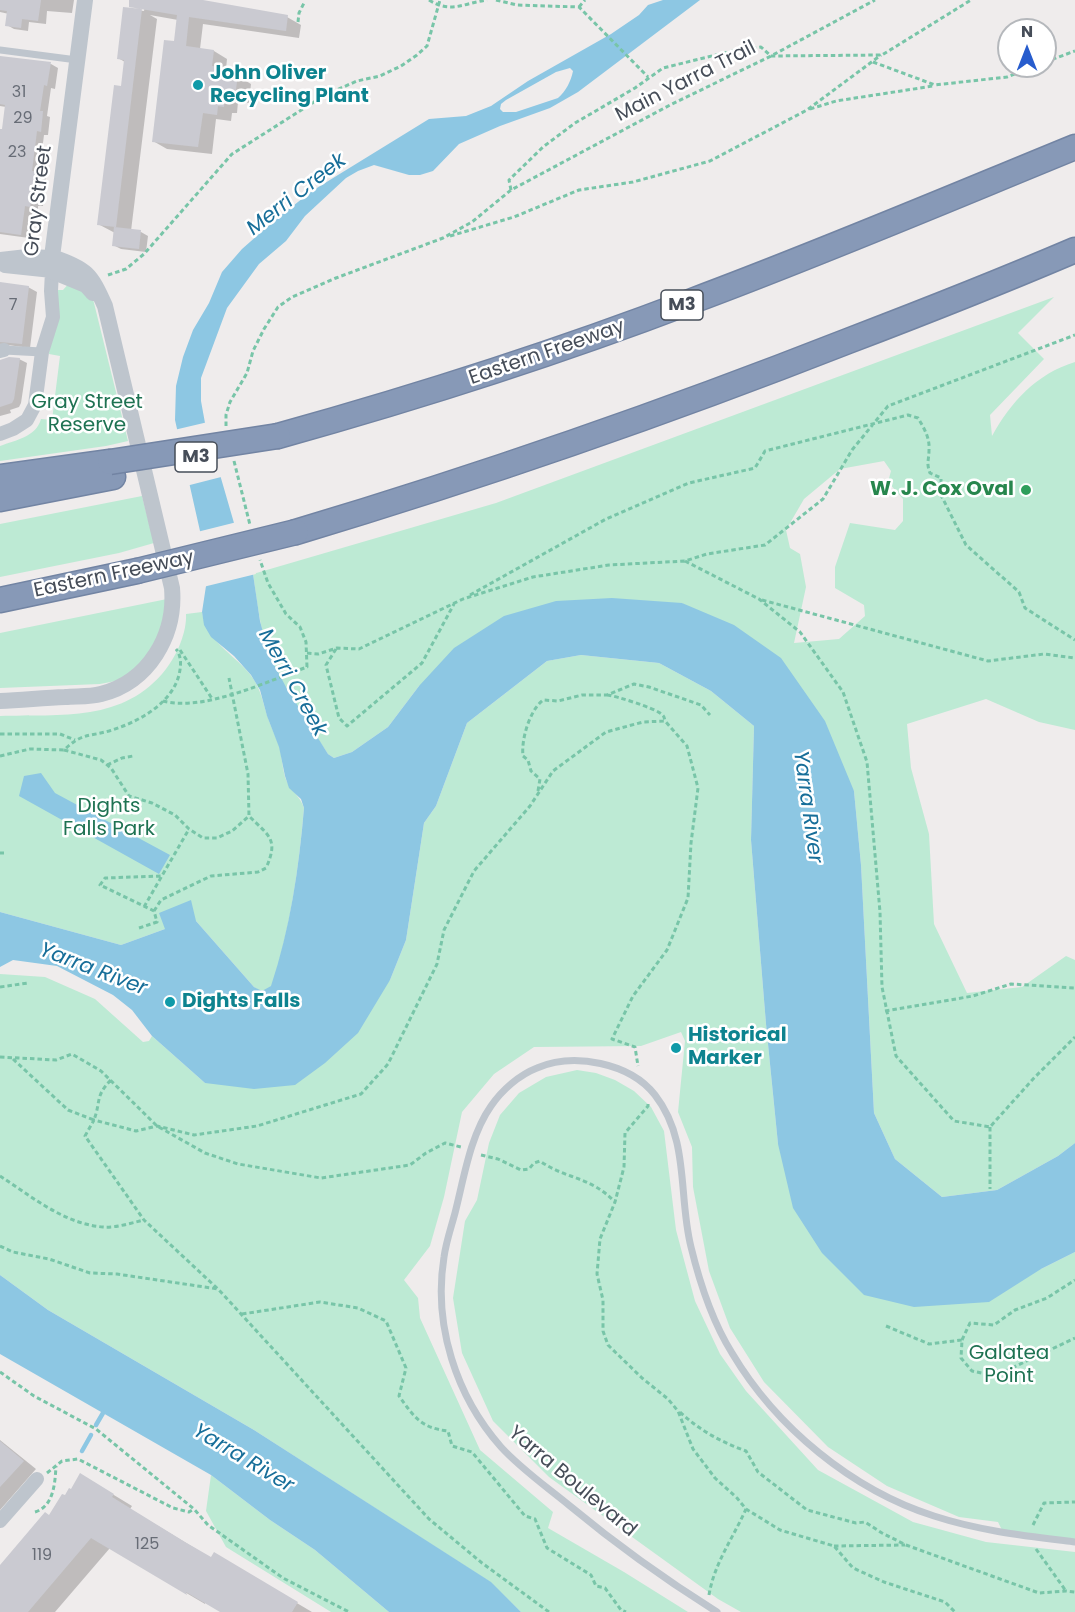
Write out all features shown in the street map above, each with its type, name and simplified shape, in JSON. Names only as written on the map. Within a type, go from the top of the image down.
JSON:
[{"type":"highway","name":"Eastern Freeway","points":[[0,500],[111,470],[278,436],[454,385],[609,332],[786,264],[1075,147]]},
{"type":"highway","name":"Eastern Freeway","points":[[0,600],[137,571],[296,532],[517,462],[674,408],[937,307],[1075,250]]},
{"type":"highway","points":[[0,477],[111,470]]},
{"type":"street","name":"Gray Street","points":[[0,434],[27,420],[35,405],[42,352],[53,317],[52,264],[85,0]]},
{"type":"street","points":[[0,261],[27,256],[52,264],[72,264],[87,273],[94,281],[105,306],[172,588],[171,620],[163,645],[135,678],[101,694],[0,701]]},
{"type":"street","points":[[2,350],[42,352]]},
{"type":"street","points":[[0,1521],[37,1479]]},
{"type":"lane","points":[[0,50],[77,60]]},
{"type":"lane","name":"Yarra Boulevard","points":[[717,1612],[661,1577],[595,1527],[518,1463],[492,1436],[470,1403],[458,1378],[448,1346],[441,1295],[444,1255],[478,1130],[493,1102],[520,1077],[539,1067],[558,1062],[597,1063],[615,1068],[641,1079],[662,1105],[676,1135],[681,1158],[689,1239],[702,1288],[729,1350],[758,1390],[814,1448],[859,1482],[902,1504],[933,1516],[984,1530],[1075,1542]]},
{"type":"path","points":[[429,0],[438,6],[457,8],[487,0]]},
{"type":"path","points":[[106,276],[126,269],[144,254],[232,154],[325,95],[357,81],[380,76],[417,55],[427,46],[440,0]]},
{"type":"path","points":[[496,0],[517,5],[579,7],[648,77]]},
{"type":"path","points":[[579,7],[585,0]]},
{"type":"path","name":"Main Yarra Trail","points":[[511,190],[670,105],[771,56],[874,0]]},
{"type":"path","points":[[807,110],[882,55],[971,0]]},
{"type":"path","points":[[298,22],[299,12],[305,1]]},
{"type":"path","points":[[443,238],[472,222],[511,190],[508,180],[543,147],[575,123],[635,88],[663,68],[728,52],[761,47],[771,56],[882,55]]},
{"type":"path","points":[[1057,58],[1075,51]]},
{"type":"path","points":[[872,62],[935,86]]},
{"type":"path","points":[[226,426],[226,415],[230,402],[247,373],[253,351],[264,329],[278,307],[292,297],[443,238],[514,217],[579,190],[633,182],[710,161],[807,110],[836,100],[999,78]]},
{"type":"path","points":[[307,653],[318,654],[337,648],[359,649],[454,603],[533,578],[609,565],[685,561],[707,554],[765,545],[823,499],[852,450],[888,406],[1075,335]]},
{"type":"path","points":[[464,599],[606,519],[688,483],[756,468],[765,451],[908,416],[918,418],[927,433],[930,449],[926,463],[930,473],[941,478],[941,495],[966,545],[1018,592],[1025,608],[1075,640]]},
{"type":"path","points":[[234,460],[251,529]]},
{"type":"path","points":[[163,701],[175,704],[213,700],[307,667],[306,642],[300,627],[286,614],[267,583],[258,551]]},
{"type":"path","points":[[685,561],[759,599],[988,661],[1044,654],[1075,658]]},
{"type":"path","points":[[759,599],[800,633],[843,692],[867,762],[880,912],[882,987],[885,1011],[896,1056],[954,1120],[990,1127]]},
{"type":"path","points":[[337,648],[326,665],[339,718],[347,726],[422,663],[454,603]]},
{"type":"path","points":[[64,750],[75,740],[87,734],[109,730],[132,722],[163,701],[173,691],[181,667],[181,658],[177,649],[185,657],[213,700]]},
{"type":"path","points":[[139,928],[157,922],[154,911],[161,900],[211,876],[258,872],[266,868],[273,853],[268,835],[249,816],[248,774],[229,678]]},
{"type":"path","points":[[607,695],[634,684],[701,705],[710,715]]},
{"type":"path","points":[[537,795],[540,779],[531,771],[522,751],[527,727],[537,704],[543,700],[558,701],[582,695],[624,698],[628,702],[663,715],[665,721],[687,746],[698,788],[691,843],[688,898],[667,950],[633,996],[612,1039],[635,1047],[648,1106],[625,1133],[624,1167],[615,1202],[600,1239],[597,1274],[603,1300],[603,1331],[608,1345],[695,1426],[727,1444],[746,1451],[758,1472],[807,1510],[856,1523],[865,1522],[906,1545],[1039,1593],[1075,1592]]},
{"type":"path","points":[[13,1059],[68,1110],[94,1120],[136,1131],[157,1126],[194,1135],[257,1126],[361,1094],[388,1064],[437,964],[444,930],[474,871],[554,771],[606,732],[643,722],[665,721]]},
{"type":"path","points":[[0,734],[60,734],[75,740]]},
{"type":"path","points":[[0,756],[30,749],[64,750],[101,760],[129,796],[152,803],[175,815],[189,829],[203,838],[217,838],[232,831],[249,816]]},
{"type":"path","points":[[107,765],[122,758],[134,756]]},
{"type":"path","points":[[144,907],[189,829]]},
{"type":"path","points":[[154,911],[100,885],[105,878],[162,876]]},
{"type":"path","points":[[0,987],[28,982]]},
{"type":"path","points":[[885,1011],[973,996],[1011,984],[1075,988]]},
{"type":"path","points":[[990,1189],[990,1127],[1075,1037]]},
{"type":"path","points":[[0,1057],[56,1060],[72,1054],[101,1071],[157,1126],[205,1153],[237,1164],[321,1178],[410,1165],[426,1152],[445,1143],[498,1159],[521,1170],[529,1169],[534,1162],[540,1161],[551,1169],[596,1186],[615,1202]]},
{"type":"path","points":[[111,1080],[99,1095],[98,1109],[86,1136],[144,1220],[242,1314],[429,1519],[482,1563],[549,1612]]},
{"type":"path","points":[[0,1176],[46,1206],[81,1223],[105,1227],[144,1220]]},
{"type":"path","points":[[0,1246],[13,1252],[49,1259],[90,1273],[117,1274],[219,1290]]},
{"type":"path","points":[[1075,1280],[1047,1298],[1015,1310],[994,1325],[970,1323],[962,1340],[961,1358],[972,1371],[995,1376],[1075,1338]]},
{"type":"path","points":[[242,1314],[320,1302],[357,1308],[386,1321],[406,1368],[399,1396],[416,1419],[432,1429],[448,1431],[452,1446],[472,1452],[525,1516],[535,1519],[547,1548],[591,1575],[596,1586],[605,1588],[621,1610],[626,1612]]},
{"type":"path","points":[[886,1326],[929,1344],[962,1340]]},
{"type":"path","points":[[0,1372],[42,1400],[96,1429],[194,1509],[221,1535],[284,1578],[349,1612]]},
{"type":"path","points":[[678,1411],[693,1449],[715,1478],[746,1509],[780,1530],[834,1546],[906,1545]]},
{"type":"path","points":[[37,1479],[62,1461],[78,1460],[173,1508],[189,1512],[194,1509]]},
{"type":"path","points":[[35,1512],[48,1504],[54,1489],[56,1466]]},
{"type":"path","points":[[1066,1591],[1028,1536],[1044,1503],[1075,1502]]},
{"type":"path","points":[[708,1606],[711,1582],[719,1561],[746,1509]]},
{"type":"path","points":[[834,1546],[853,1568],[884,1582],[945,1602],[956,1612]]},
{"type":"green space","name":"Gray Street Reserve","points":[[71,281],[93,299],[128,441],[0,461],[0,446],[30,434],[41,419],[52,420],[60,356],[49,354],[55,290],[63,290]]},
{"type":"green space","points":[[1054,297],[1018,333],[1044,359],[990,415],[992,436],[1016,401],[1026,391],[1048,374],[1075,362],[1075,730],[1039,722],[986,699],[907,724],[911,768],[929,834],[934,924],[967,993],[1022,987],[1066,956],[1075,960],[1075,1143],[1058,1156],[997,1190],[942,1197],[895,1159],[874,1113],[861,865],[854,791],[682,603],[419,686],[388,727],[352,752],[334,758],[328,754],[287,692],[273,666],[263,633],[253,574],[496,503]],"holes":[[[884,461],[891,471],[888,482],[903,499],[903,521],[895,530],[850,523],[835,567],[835,588],[864,605],[865,616],[839,639],[794,643],[806,587],[800,554],[790,548],[786,530],[804,499],[840,469]]]},
{"type":"green space","points":[[142,496],[154,543],[119,553],[0,577],[0,524]]},
{"type":"green space","points":[[167,599],[165,625],[140,666],[121,680],[100,684],[0,688],[0,633]]},
{"type":"green space","name":"Dights Falls Park","points":[[202,612],[204,622],[214,638],[256,683],[279,745],[285,777],[304,808],[296,876],[284,943],[272,986],[262,992],[254,987],[196,921],[165,929],[121,945],[0,912],[0,716],[90,712],[131,699],[149,686],[170,663],[183,636],[186,614]]},
{"type":"green space","name":"Galatea Point","points":[[581,655],[659,663],[711,691],[754,726],[751,840],[778,1144],[1041,1269],[1075,1252],[1075,1542],[1003,1532],[998,1522],[959,1517],[887,1486],[828,1447],[764,1382],[730,1328],[709,1271],[693,1187],[692,1147],[678,1112],[685,1041],[681,1032],[641,1046],[534,1047],[494,1074],[462,1112],[444,1197],[430,1246],[404,1280],[418,1298],[420,1318],[480,1450],[553,1512],[548,1528],[688,1612],[521,1612],[490,1582],[254,1430],[48,1310],[0,1275],[0,974],[45,977],[95,999],[143,1042],[149,1041],[152,1036],[205,1083],[390,980],[406,940],[424,823],[436,806],[467,723],[547,661]]},
{"type":"green space","points":[[577,1070],[596,1073],[615,1080],[634,1091],[651,1107],[664,1131],[676,1230],[695,1301],[720,1354],[746,1391],[818,1470],[913,1522],[986,1542],[1075,1552],[1075,1612],[741,1612],[718,1599],[549,1477],[493,1421],[462,1353],[453,1298],[465,1221],[477,1200],[489,1143],[500,1115],[519,1093],[546,1077]]},
{"type":"green space","points":[[211,1475],[270,1520],[315,1550],[389,1612],[331,1612],[226,1547],[206,1511]]},
{"type":"water","name":"Yarra River","points":[[663,0],[700,0],[578,92],[550,108],[459,144],[433,171],[420,175],[409,175],[374,165],[358,171],[346,178],[305,216],[286,241],[259,264],[227,308],[201,378],[201,401],[205,423],[234,523],[253,574],[260,621],[269,655],[328,754],[334,758],[352,752],[388,727],[419,686],[454,648],[504,616],[556,601],[612,598],[682,603],[734,625],[781,658],[825,721],[854,791],[861,865],[874,1113],[895,1159],[942,1197],[997,1190],[1058,1156],[1075,1143],[1075,1252],[1041,1269],[989,1302],[914,1307],[864,1295],[822,1253],[793,1208],[778,1144],[751,840],[754,726],[711,691],[659,663],[581,655],[547,661],[467,723],[436,806],[424,823],[406,940],[390,980],[358,1033],[325,1063],[295,1085],[254,1089],[205,1083],[152,1036],[132,1010],[113,995],[57,966],[13,960],[0,967],[0,912],[121,945],[165,929],[159,913],[191,900],[196,921],[254,987],[262,991],[271,986],[293,898],[304,808],[301,799],[289,788],[279,747],[260,690],[251,675],[234,656],[211,637],[204,625],[202,612],[206,586],[200,531],[175,420],[176,386],[193,330],[209,303],[222,272],[242,249],[312,191],[429,119],[466,116],[491,106],[528,81],[611,34],[639,15],[648,5]],"holes":[[[570,68],[573,71],[568,86],[558,98],[516,112],[503,112],[500,109],[501,104],[506,100],[556,72]]]},
{"type":"water","points":[[41,773],[55,793],[170,855],[159,874],[19,796],[24,776]]},
{"type":"water","name":"Yarra River","points":[[0,1275],[48,1310],[254,1430],[491,1582],[521,1612],[389,1612],[315,1550],[270,1520],[211,1475],[0,1354]]},
{"type":"pier","points":[[208,422],[225,476],[186,486],[174,430]]},
{"type":"pier","points":[[237,522],[256,574],[203,587],[197,532]]},
{"type":"building","points":[[0,0],[41,0],[38,21],[22,19],[21,28],[5,26],[7,11],[0,10]]},
{"type":"building","name":"John Oliver Recycling Plant","points":[[129,0],[203,0],[288,15],[286,31],[189,17],[186,46],[214,50],[212,66],[227,68],[226,73],[238,74],[235,97],[225,95],[224,107],[218,106],[217,115],[203,113],[198,147],[152,142],[164,40],[174,41],[177,15],[129,7]]},
{"type":"building","points":[[123,7],[142,9],[116,227],[97,225],[114,85],[121,86],[124,60],[117,59]]},
{"type":"building","points":[[0,56],[51,62],[47,86],[44,85],[40,111],[43,111],[41,132],[37,131],[32,171],[39,172],[35,203],[31,202],[30,207],[25,206],[21,235],[0,232],[0,129],[2,129],[5,105],[0,104]]},
{"type":"building","points":[[114,227],[141,230],[139,249],[112,246]]},
{"type":"building","points":[[0,282],[29,286],[22,344],[0,342]]},
{"type":"building","points":[[9,357],[20,358],[14,399],[12,403],[0,407],[0,360]]},
{"type":"building","points":[[0,1441],[24,1461],[0,1487]]},
{"type":"building","points":[[80,1473],[114,1494],[112,1497],[185,1542],[211,1557],[214,1552],[298,1602],[292,1612],[220,1612],[91,1538],[28,1612],[0,1612],[0,1565],[45,1512],[49,1515],[62,1494],[65,1495],[69,1488],[71,1489]]},
{"type":"waterway","points":[[96,1425],[103,1413]]},
{"type":"waterway","points":[[82,1451],[91,1435]]},
{"type":"place","name":"John Oliver Recycling Plant","points":[[198,85]]},
{"type":"place","name":"W. J. Cox Oval","points":[[1026,490]]},
{"type":"place","name":"Dights Falls","points":[[170,1002]]},
{"type":"place","name":"Historical Marker","points":[[676,1048]]},
{"type":"water label","name":"Merri Creek","points":[[297,195]]},
{"type":"water label","name":"Merri Creek","points":[[292,683]]}]
